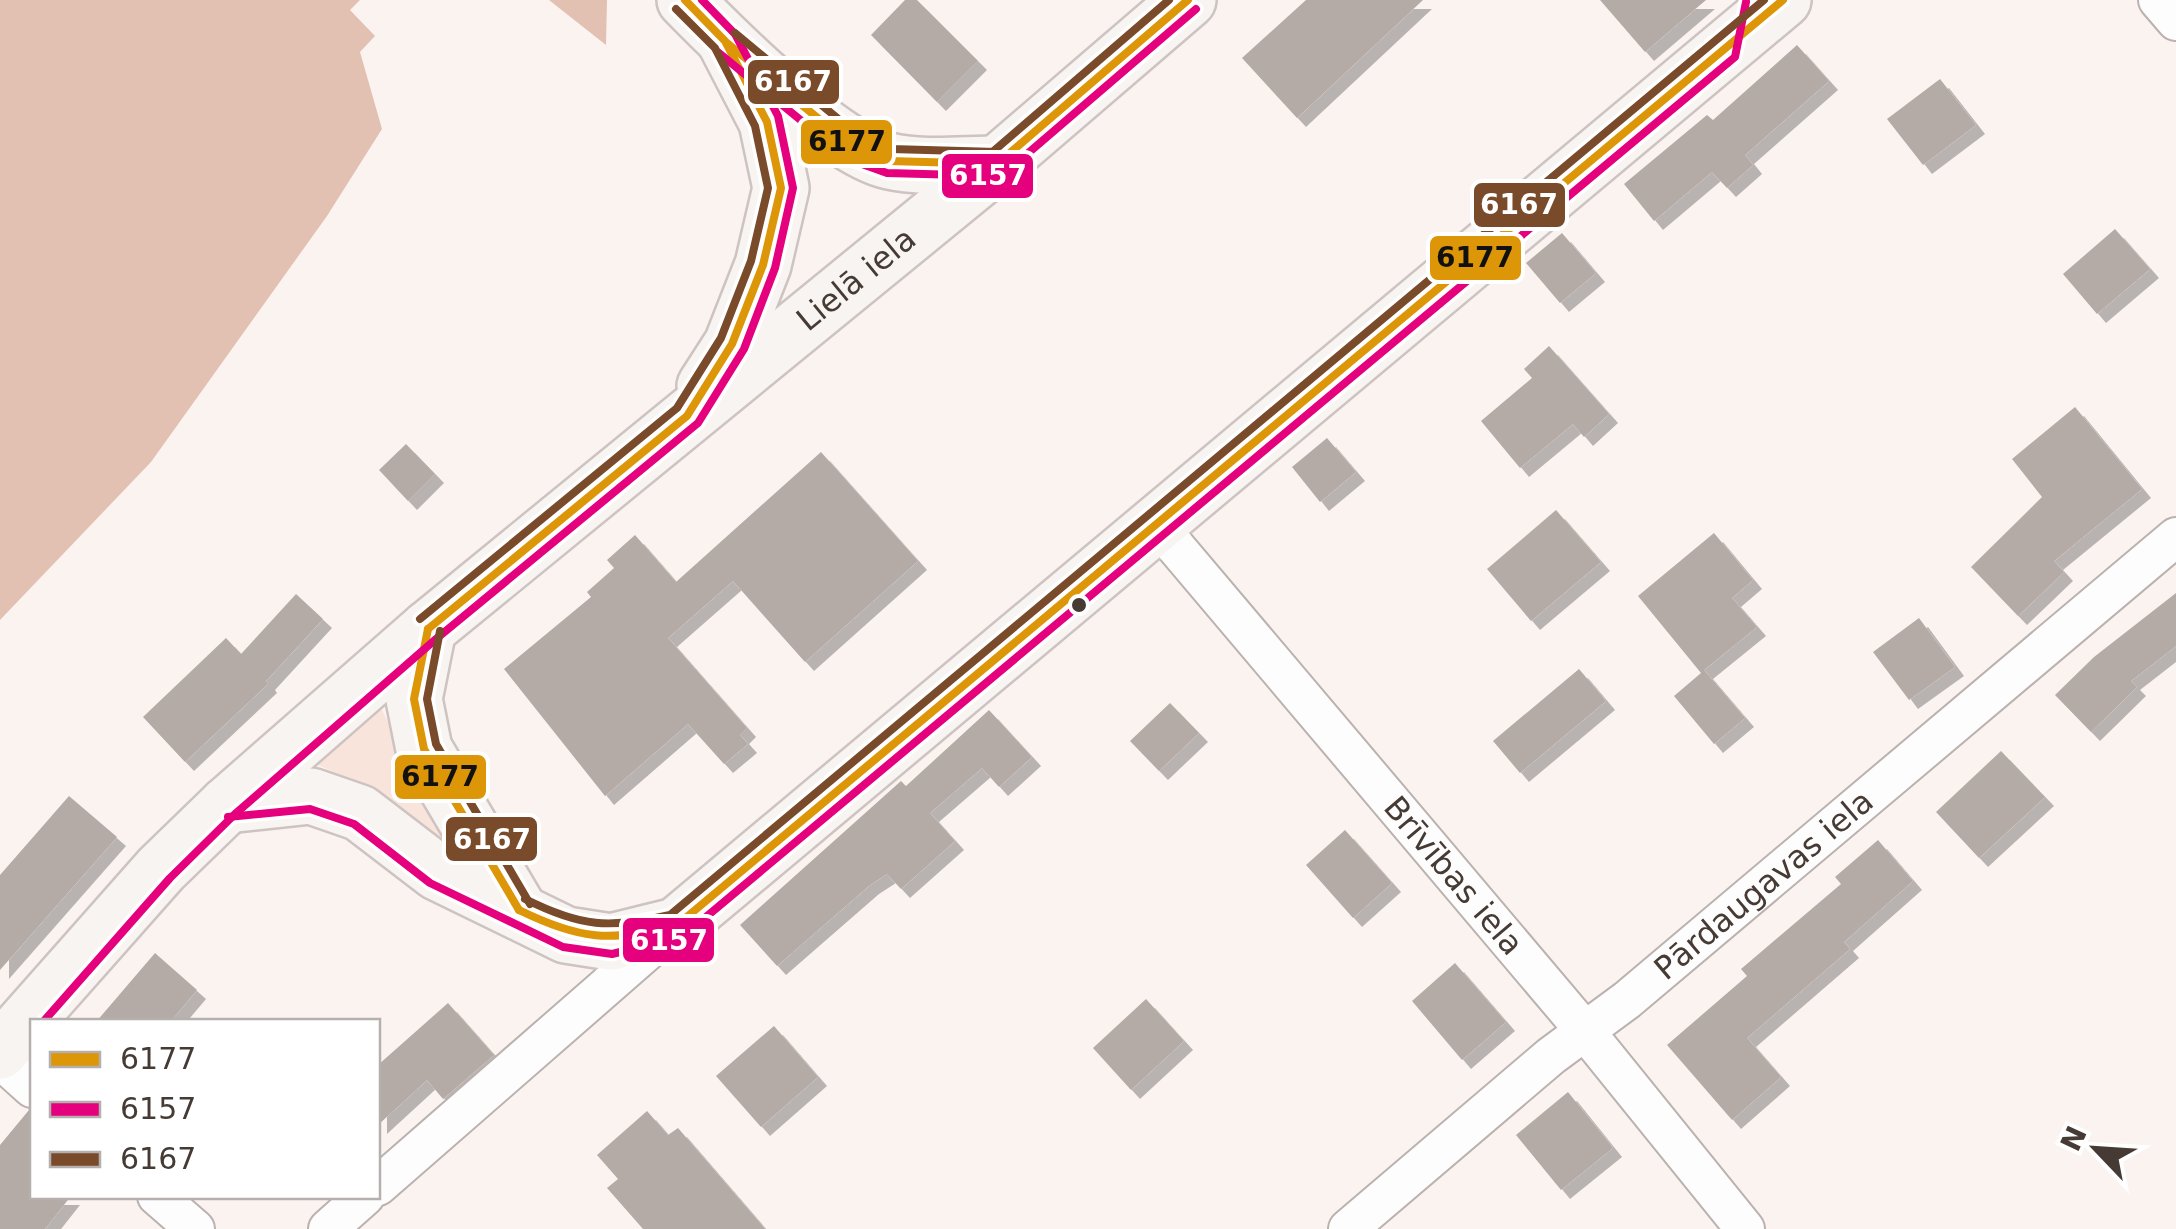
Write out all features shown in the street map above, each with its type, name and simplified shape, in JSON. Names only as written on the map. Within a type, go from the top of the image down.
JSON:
[{"type":"main road","points":[[685,0],[725,42],[854,148],[889,161],[997,164]]},
{"type":"main road","name":"Lielā iela","points":[[0,1051],[160,869],[227,806],[428,629],[997,164],[1188,0]]},
{"type":"main road","points":[[227,806],[311,796],[360,813],[437,872],[566,934],[611,942],[676,926],[1158,526],[1731,24],[1784,0]]},
{"type":"main road","points":[[687,416],[732,344],[763,266],[781,188],[767,122],[725,42]]},
{"type":"main road","points":[[428,629],[414,698],[424,749],[519,910]]},
{"type":"street","points":[[2158,0],[2176,20]]},
{"type":"street","name":"Brīvības iela","points":[[1158,526],[1585,1031],[1745,1229]]},
{"type":"street","name":"Pārdaugavas iela","points":[[1348,1229],[2176,537]]},
{"type":"street","points":[[380,1184],[676,926]]},
{"type":"street","points":[[0,1059],[30,1086]]},
{"type":"street","points":[[160,1199],[195,1229]]},
{"type":"street","points":[[328,1229],[362,1199]]},
{"type":"shaded area","points":[[0,0],[360,0],[350,10],[375,36],[360,52],[382,129],[327,216],[151,462],[0,620]]},
{"type":"shaded area","points":[[549,0],[607,0],[606,45]]},
{"type":"shaded area","points":[[381,708],[456,860],[365,787],[314,763]]},
{"type":"building","points":[[905,0],[917,0],[978,61],[937,102],[871,35]]},
{"type":"building","points":[[1306,0],[1423,0],[1297,118],[1242,58]]},
{"type":"building","points":[[1600,0],[1706,0],[1645,52]]},
{"type":"building","points":[[1797,45],[1829,81],[1745,155],[1753,165],[1727,188],[1712,172],[1654,221],[1624,184],[1707,115],[1713,120]]},
{"type":"building","points":[[1940,79],[1976,125],[1923,165],[1887,119]]},
{"type":"building","points":[[2115,229],[2150,269],[2097,314],[2063,274]]},
{"type":"building","points":[[1562,233],[1596,273],[1560,303],[1526,263]]},
{"type":"building","points":[[1549,346],[1609,414],[1584,437],[1573,424],[1520,468],[1481,421],[1532,378],[1524,369]]},
{"type":"building","points":[[2075,407],[2142,489],[2054,561],[2064,572],[2018,616],[1971,567],[2042,497],[2012,459]]},
{"type":"building","points":[[1327,438],[1356,472],[1320,502],[1292,467]]},
{"type":"building","points":[[406,444],[435,474],[408,501],[379,470]]},
{"type":"building","points":[[821,452],[918,561],[805,662],[733,581],[668,638],[747,728],[740,735],[748,744],[724,764],[688,724],[605,796],[504,669],[591,597],[587,592],[614,568],[607,560],[635,535],[676,582]]},
{"type":"building","points":[[1556,510],[1601,562],[1531,621],[1487,569]]},
{"type":"building","points":[[1714,533],[1753,580],[1732,598],[1757,627],[1704,670],[1745,718],[1714,744],[1674,696],[1701,673],[1638,596]]},
{"type":"building","points":[[2176,593],[2176,646],[2131,681],[2137,687],[2091,732],[2055,695],[2094,657]]},
{"type":"building","points":[[296,594],[323,619],[266,681],[268,684],[185,762],[143,717],[226,638],[241,654]]},
{"type":"building","points":[[1919,618],[1955,667],[1909,700],[1873,652]]},
{"type":"building","points":[[1579,669],[1606,701],[1520,773],[1493,741]]},
{"type":"building","points":[[1170,703],[1199,733],[1159,771],[1130,741]]},
{"type":"building","points":[[989,710],[1032,757],[999,787],[982,768],[930,813],[955,841],[901,889],[887,874],[870,885],[777,966],[740,925],[901,781],[906,786]]},
{"type":"building","points":[[2001,751],[2045,797],[1979,858],[1936,812]]},
{"type":"building","points":[[69,796],[117,837],[0,970],[0,875]]},
{"type":"building","points":[[1345,830],[1392,883],[1353,918],[1306,865]]},
{"type":"building","points":[[1878,840],[1913,881],[1844,942],[1850,949],[1747,1038],[1781,1077],[1732,1120],[1667,1045],[1747,976],[1741,969],[1841,884],[1835,877]]},
{"type":"building","points":[[155,953],[197,990],[173,1019],[99,1019]]},
{"type":"building","points":[[1455,963],[1506,1022],[1462,1060],[1412,1001]]},
{"type":"building","points":[[1146,999],[1184,1041],[1131,1090],[1093,1048]]},
{"type":"building","points":[[448,1003],[494,1055],[443,1099],[427,1080],[380,1123],[380,1063]]},
{"type":"building","points":[[774,1026],[818,1077],[761,1127],[716,1076]]},
{"type":"building","points":[[1568,1092],[1613,1148],[1561,1190],[1516,1135]]},
{"type":"building","points":[[30,1110],[30,1199],[69,1199],[45,1229],[0,1229],[0,1145]]},
{"type":"building","points":[[647,1111],[668,1135],[678,1128],[765,1229],[643,1229],[607,1188],[618,1179],[597,1155]]},
{"type":"transit line","name":"6177","points":[[428,629],[687,416],[732,344],[763,265],[781,188],[767,122],[725,41],[685,0]]},
{"type":"transit line","name":"6157","points":[[46,1019],[170,878],[235,814],[436,639],[698,423],[744,349],[775,268],[793,188],[778,116],[735,34],[702,0]]},
{"type":"transit line","name":"6167","points":[[989,155],[1169,0]]},
{"type":"transit line","name":"6177","points":[[997,164],[1188,0]]},
{"type":"transit line","name":"6167","points":[[525,899],[596,923],[670,915],[1764,0]]},
{"type":"transit line","name":"6177","points":[[519,910],[560,927],[596,935],[632,934],[676,926],[1783,0]]},
{"type":"transit line","name":"6157","points":[[228,817],[310,809],[354,824],[430,883],[563,947],[612,954],[682,937],[1735,57],[1746,2]]},
{"type":"transit line","name":"6167","points":[[420,619],[677,408],[721,338],[751,261],[768,188],[755,126],[715,48],[676,9]]},
{"type":"transit line","name":"6157","points":[[1005,173],[1196,9]]},
{"type":"transit line","name":"6167","points":[[735,33],[860,137],[891,149],[997,152]]},
{"type":"transit line","name":"6177","points":[[727,43],[854,148],[889,161],[997,164]]},
{"type":"transit line","name":"6157","points":[[719,53],[848,159],[887,173],[997,176]]},
{"type":"transit line","name":"6177","points":[[428,629],[414,699],[424,749],[519,910]]},
{"type":"transit line","name":"6167","points":[[440,631],[427,699],[436,744],[530,904]]}]
